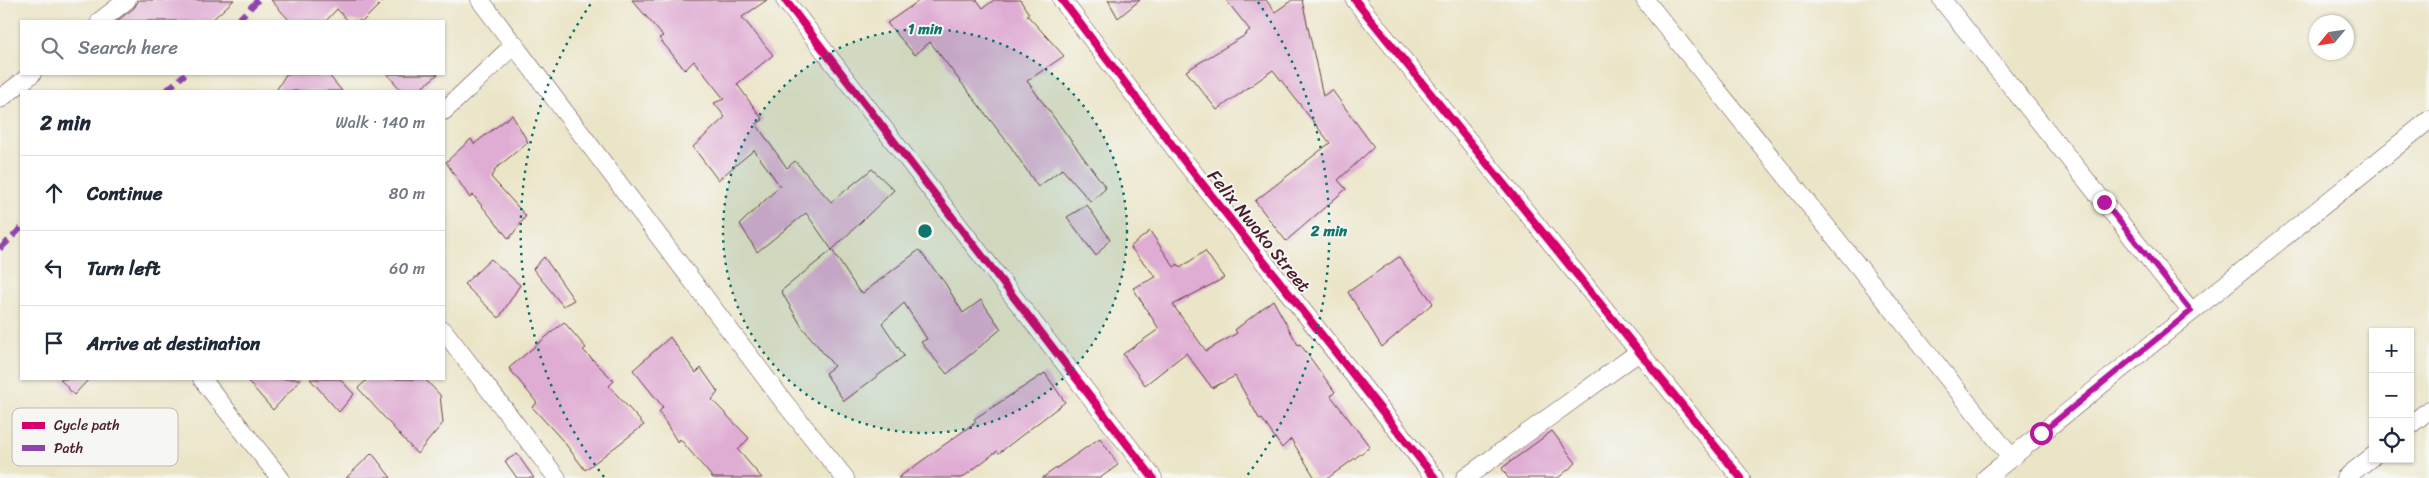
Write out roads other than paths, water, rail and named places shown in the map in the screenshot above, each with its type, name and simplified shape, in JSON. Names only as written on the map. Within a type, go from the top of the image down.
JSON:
[{"type":"street","points":[[101,20],[127,0]]},
{"type":"street","points":[[480,0],[784,402],[845,478]]},
{"type":"street","points":[[785,0],[1154,478]]},
{"type":"street","name":"Felix Nwoko Street","points":[[1062,0],[1185,162],[1435,478]]},
{"type":"street","points":[[1356,0],[1741,478]]},
{"type":"street","points":[[1645,0],[2011,457]]},
{"type":"street","points":[[1942,0],[2191,311]]},
{"type":"street","points":[[445,110],[515,44]]},
{"type":"street","points":[[0,98],[31,75]]},
{"type":"street","points":[[1986,478],[2429,120]]},
{"type":"street","points":[[445,332],[557,478]]},
{"type":"street","points":[[1465,478],[1639,352]]},
{"type":"street","points":[[203,380],[280,478]]},
{"type":"street","points":[[2414,423],[2429,410]]},
{"type":"street","points":[[2345,478],[2369,466]]}]
